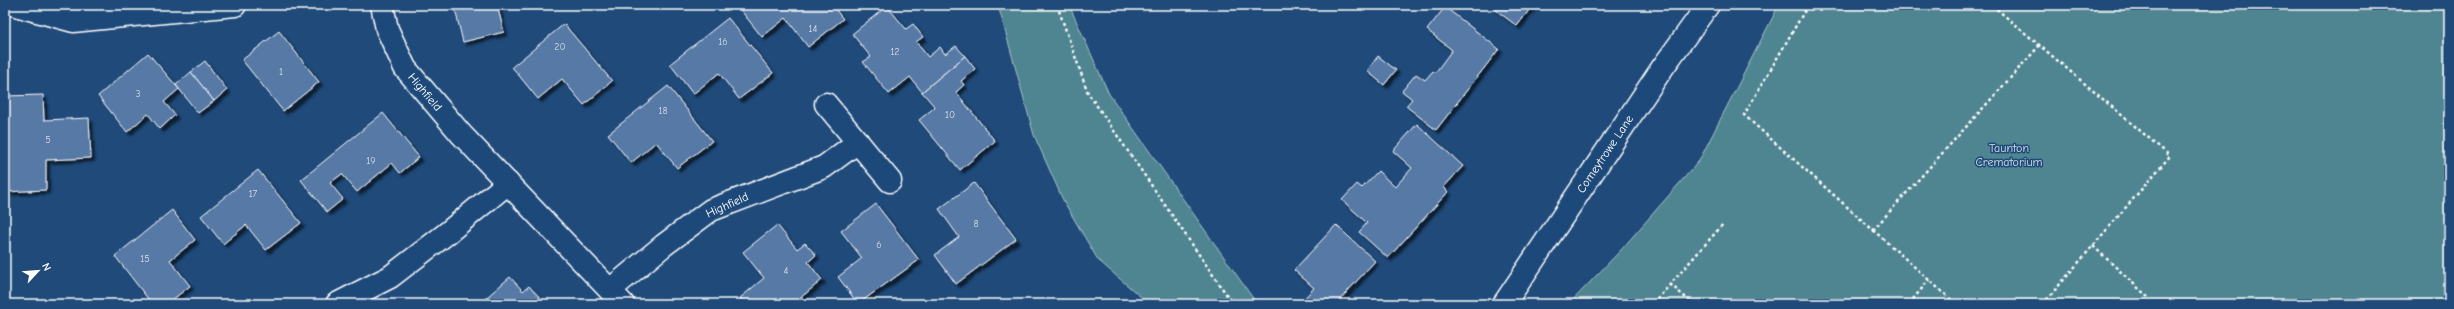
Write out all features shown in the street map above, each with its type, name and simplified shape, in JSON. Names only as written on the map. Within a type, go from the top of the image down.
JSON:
[{"type":"street","points":[[14,5],[22,9],[73,21],[235,5]]},
{"type":"street","name":"Highfield","points":[[382,5],[387,29],[405,68],[461,134],[617,297],[664,245],[711,210],[824,167],[858,142]]},
{"type":"street","name":"Comeytrowe Lane","points":[[1504,304],[1663,67],[1708,5]]},
{"type":"street","points":[[826,104],[890,181]]},
{"type":"street","points":[[337,304],[390,277],[446,234],[508,183]]},
{"type":"path","points":[[1057,5],[1088,93],[1233,304]]},
{"type":"path","points":[[1808,5],[1744,115],[1956,304]]},
{"type":"path","points":[[1992,5],[2170,156],[2043,304]]},
{"type":"path","points":[[1873,230],[2040,45]]},
{"type":"path","points":[[1653,304],[1724,222]]},
{"type":"path","points":[[2093,246],[2149,298]]},
{"type":"path","points":[[1909,304],[1929,280]]},
{"type":"path","points":[[1670,284],[1693,304]]},
{"type":"green space","points":[[998,5],[1069,5],[1109,94],[1257,304],[1149,304],[1098,260],[1063,200],[1034,135]]},
{"type":"green space","name":"Taunton Crematorium","points":[[1779,5],[2449,5],[2449,304],[1569,304],[1621,250],[1699,161]]},
{"type":"building","points":[[454,5],[497,5],[504,32],[463,42]]},
{"type":"building","points":[[743,5],[832,5],[843,19],[808,47],[786,18],[762,37],[739,8]]},
{"type":"building","points":[[1489,5],[1533,5],[1517,26]]},
{"type":"building","points":[[887,6],[906,29],[913,24],[923,37],[916,42],[928,57],[940,47],[945,54],[956,46],[965,56],[922,92],[910,77],[889,94],[863,62],[871,57],[852,34]]},
{"type":"building","points":[[1445,7],[1499,49],[1436,130],[1406,106],[1412,99],[1402,91],[1416,74],[1425,80],[1433,71],[1435,73],[1452,50],[1427,30]]},
{"type":"building","points":[[728,18],[773,73],[739,99],[719,73],[693,94],[670,64]]},
{"type":"building","points":[[564,24],[612,81],[584,105],[562,79],[538,99],[512,67]]},
{"type":"building","points":[[279,31],[319,82],[283,111],[242,60]]},
{"type":"building","points":[[148,53],[179,89],[164,102],[175,115],[160,129],[148,114],[127,132],[98,96]]},
{"type":"building","points":[[965,56],[975,69],[961,81],[964,85],[956,92],[995,141],[960,170],[919,120],[935,107],[922,92]]},
{"type":"building","points":[[1378,56],[1396,70],[1384,85],[1367,71]]},
{"type":"building","points":[[205,61],[227,90],[214,101],[191,72]]},
{"type":"building","points":[[191,72],[214,101],[198,113],[176,85]]},
{"type":"building","points":[[668,86],[712,141],[677,168],[656,142],[631,163],[608,134]]},
{"type":"building","points":[[43,95],[44,120],[89,118],[91,158],[46,160],[46,190],[5,192],[5,96]]},
{"type":"building","points":[[383,113],[419,157],[400,173],[392,163],[357,192],[342,174],[330,183],[343,199],[327,212],[301,180]]},
{"type":"building","points":[[1417,124],[1463,166],[1444,187],[1448,192],[1388,258],[1359,232],[1367,223],[1342,200],[1357,184],[1362,188],[1378,171],[1395,187],[1412,168],[1393,151]]},
{"type":"building","points":[[258,170],[301,223],[266,250],[246,225],[223,244],[201,216]]},
{"type":"building","points":[[974,183],[1016,239],[956,284],[935,255],[959,237],[939,209]]},
{"type":"building","points":[[876,204],[919,260],[858,304],[838,277],[862,258],[841,231]]},
{"type":"building","points":[[172,210],[195,240],[170,260],[190,286],[167,304],[152,304],[115,256]]},
{"type":"building","points":[[777,225],[797,249],[805,243],[816,255],[808,262],[822,280],[793,304],[745,304],[740,298],[764,278],[743,252]]},
{"type":"building","points":[[1336,225],[1375,261],[1336,304],[1299,304],[1314,288],[1294,270]]},
{"type":"building","points":[[510,277],[523,291],[529,286],[546,304],[479,304]]}]
